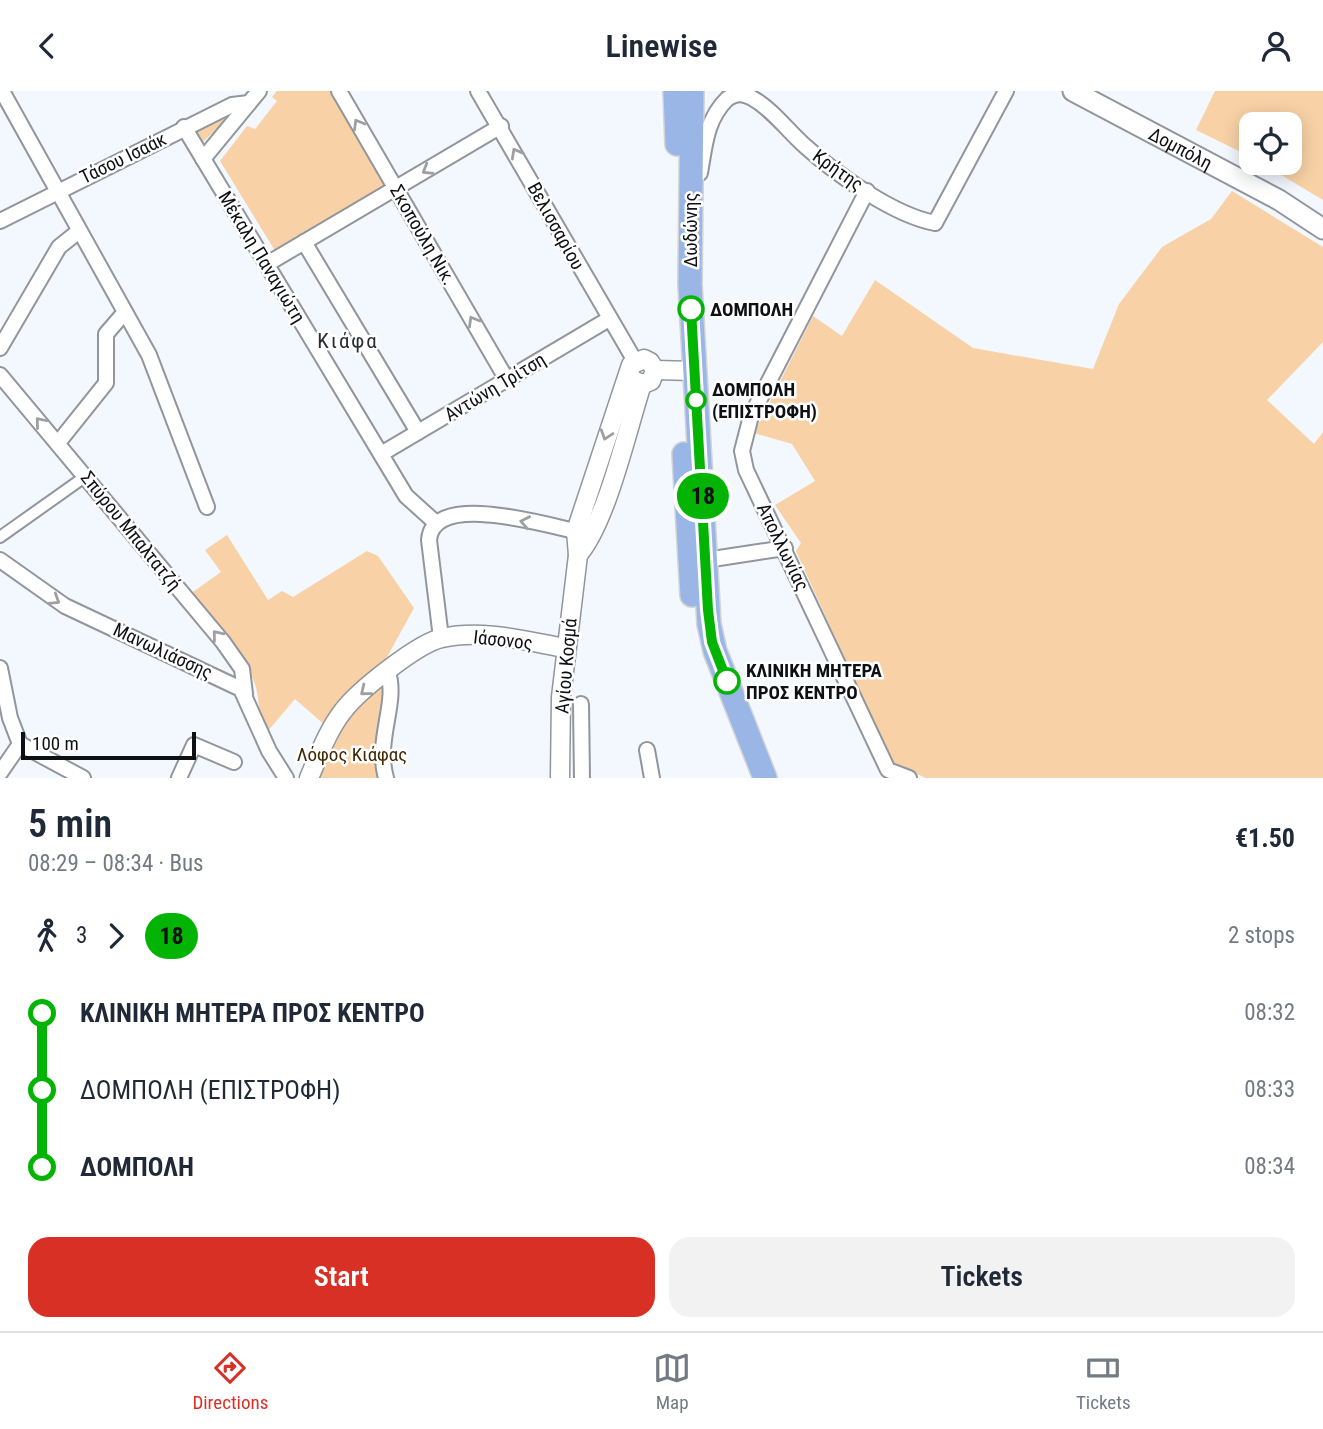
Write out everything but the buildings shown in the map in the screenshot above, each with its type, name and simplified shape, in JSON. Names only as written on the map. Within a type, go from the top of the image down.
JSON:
[{"type":"main road","name":"Δωδώνης","points":[[675,91],[696,635],[748,778]]},
{"type":"main road","name":"Δωδώνης","points":[[692,91],[687,371],[712,642],[765,778]]},
{"type":"main road","points":[[692,117],[707,91]]},
{"type":"main road","name":"Δομπόλη","points":[[1073,91],[1279,200],[1323,229]]},
{"type":"street","points":[[2,91],[5,107],[57,191],[149,355],[207,507]]},
{"type":"street","points":[[203,159],[259,91]]},
{"type":"street","name":"Σκοπούλη Νικ.","points":[[339,91],[507,380]]},
{"type":"street","name":"Βελισσαρίου","points":[[478,91],[501,126],[609,319],[632,366]]},
{"type":"street","name":"Κρήτης","points":[[690,212],[696,203],[704,146],[711,122],[722,104],[736,95],[758,102],[807,148],[867,191],[913,216],[935,223],[1006,91]]},
{"type":"street","name":"Τάσου Ισαάκ","points":[[0,221],[184,127],[232,105],[249,103]]},
{"type":"street","points":[[267,264],[501,126]]},
{"type":"street","name":"Μέκαλη Παναγιώτη","points":[[184,127],[411,502],[436,523]]},
{"type":"street","name":"Απολλωνίας","points":[[867,191],[751,416],[742,455],[744,466],[888,769],[909,778]]},
{"type":"street","points":[[0,348],[59,247],[79,231]]},
{"type":"street","points":[[304,242],[418,432]]},
{"type":"street","points":[[58,443],[103,389],[107,377],[106,334],[125,312]]},
{"type":"street","name":"Αντώνη Τρίτση","points":[[381,454],[609,319]]},
{"type":"street","points":[[648,360],[655,370],[651,381],[642,384],[632,380],[632,366],[648,360]]},
{"type":"street","name":"Αγίου Κοσμά","points":[[561,778],[561,697],[578,555],[632,366]]},
{"type":"street","points":[[655,370],[687,371]]},
{"type":"street","name":"Σπύρου Μπαλτατζή","points":[[0,375],[237,661],[244,674],[245,694]]},
{"type":"street","name":"Αγίου Κοσμά","points":[[584,533],[642,384]]},
{"type":"street","points":[[0,537],[86,476]]},
{"type":"street","points":[[309,778],[342,712],[388,672],[429,643],[441,638],[429,540],[431,529],[436,523],[453,514],[475,513],[584,533]]},
{"type":"street","points":[[706,560],[785,548]]},
{"type":"street","name":"Μανωλιάσσης","points":[[0,559],[65,606],[232,683],[245,694]]},
{"type":"street","name":"Ιάσονος","points":[[441,638],[485,635],[565,648]]},
{"type":"street","points":[[386,778],[381,753],[391,688],[388,672]]},
{"type":"street","points":[[1,678],[19,744],[83,778]]},
{"type":"street","points":[[245,694],[263,740],[286,778]]},
{"type":"street","points":[[581,704],[582,778]]},
{"type":"street","points":[[0,773],[19,744]]},
{"type":"street","points":[[179,778],[194,745],[234,762]]},
{"type":"street","points":[[648,750],[652,778]]},
{"type":"green space","points":[[277,91],[335,91],[390,188],[277,254],[220,161],[247,126],[255,129],[277,101],[272,97]]},
{"type":"green space","points":[[1215,91],[1323,91],[1323,200],[1281,175],[1302,175],[1302,112],[1239,112],[1239,151],[1196,130]]},
{"type":"green space","points":[[221,118],[225,121],[202,143],[196,129]]},
{"type":"green space","points":[[1232,191],[1323,247],[1323,342],[1267,400],[1314,444],[1323,432],[1323,778],[926,778],[897,765],[890,759],[796,551],[801,543],[775,505],[815,481],[792,444],[754,433],[813,316],[842,336],[875,280],[973,348],[1093,369],[1119,304],[1162,247],[1211,219]]},
{"type":"green space","points":[[227,535],[268,600],[282,591],[293,597],[367,551],[378,556],[414,608],[386,659],[326,726],[295,699],[267,732],[261,719],[255,685],[247,668],[232,645],[190,594],[221,572],[205,550]]},
{"type":"green space","name":"Λόφος Κιάφας","points":[[379,686],[387,692],[378,735],[380,778],[320,778],[342,721]]},
{"type":"bus line","name":"18","points":[[691,309],[708,610],[712,642],[727,681]]},
{"type":"place","name":"ΔΟΜΠΟΛΗ","points":[[691,309]]},
{"type":"place","name":"ΔΟΜΠΟΛΗ (ΕΠΙΣΤΡΟΦΗ)","points":[[696,400]]},
{"type":"place","name":"ΚΛΙΝΙΚΗ ΜΗΤΕΡΑ ΠΡΟΣ ΚΕΝΤΡΟ","points":[[727,681]]},
{"type":"district","name":"Κιάφα","points":[[348,341]]}]
